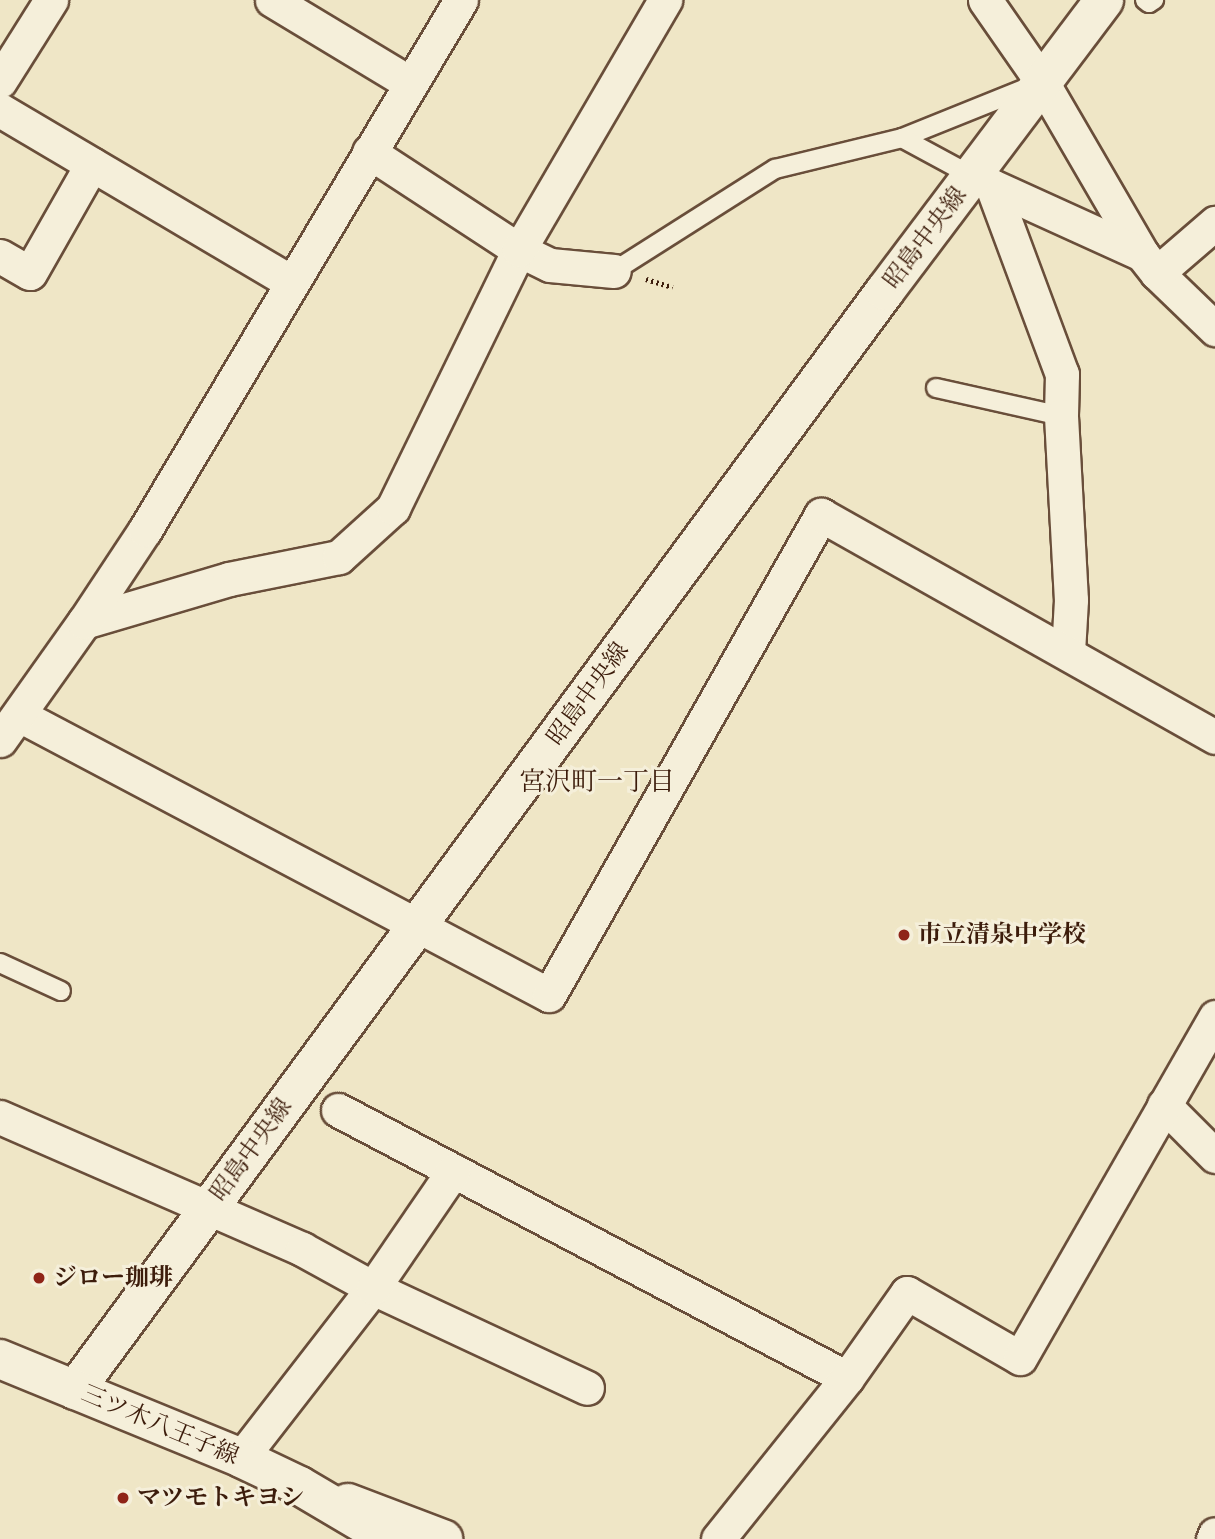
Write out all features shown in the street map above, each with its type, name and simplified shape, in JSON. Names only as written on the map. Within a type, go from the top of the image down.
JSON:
[{"type":"street","points":[[0,81],[51,0]]},
{"type":"street","points":[[272,0],[411,84]]},
{"type":"street","points":[[461,0],[145,530],[10,727],[418,924],[549,995],[821,515],[1215,737]]},
{"type":"street","points":[[84,622],[229,579],[339,557],[393,508],[519,250],[665,0]]},
{"type":"street","points":[[985,0],[1042,82],[1150,263],[1215,329]]},
{"type":"street","name":"昭島中央線","points":[[75,1390],[418,924],[982,181],[1042,82],[1104,0]]},
{"type":"street","points":[[0,110],[291,282]]},
{"type":"street","points":[[369,152],[519,250],[550,265],[614,271]]},
{"type":"street","points":[[0,256],[30,273],[92,164]]},
{"type":"street","points":[[982,181],[1150,263]]},
{"type":"street","points":[[982,181],[1062,374],[1061,416],[1071,600],[1068,652]]},
{"type":"street","points":[[1150,263],[1215,223]]},
{"type":"street","points":[[718,1539],[847,1378],[907,1293],[1020,1358],[1215,1017]]},
{"type":"street","points":[[1164,1105],[1215,1156]]},
{"type":"street","points":[[338,1111],[847,1378]]},
{"type":"street","points":[[0,1117],[302,1249],[373,1288],[587,1388]]},
{"type":"street","points":[[241,1458],[373,1288],[453,1171]]},
{"type":"street","name":"三ツ木八王子線","points":[[0,1359],[241,1458],[300,1486],[390,1539]]},
{"type":"street","points":[[300,1486],[443,1539]]},
{"type":"street","points":[[1213,1539],[1215,1534]]},
{"type":"lane","points":[[1145,0],[1149,3],[1154,0]]},
{"type":"lane","points":[[614,271],[775,169],[902,138],[1042,82]]},
{"type":"lane","points":[[902,138],[982,181]]},
{"type":"lane","points":[[936,388],[1061,416]]},
{"type":"lane","points":[[0,963],[61,991]]},
{"type":"place","name":"市立清泉中学校","points":[[904,935]]},
{"type":"place","name":"ジロー珈琲","points":[[39,1278]]},
{"type":"place","name":"マツモトキヨシ","points":[[123,1498]]},
{"type":"district","name":"宮沢町一丁目","points":[[597,782]]}]
